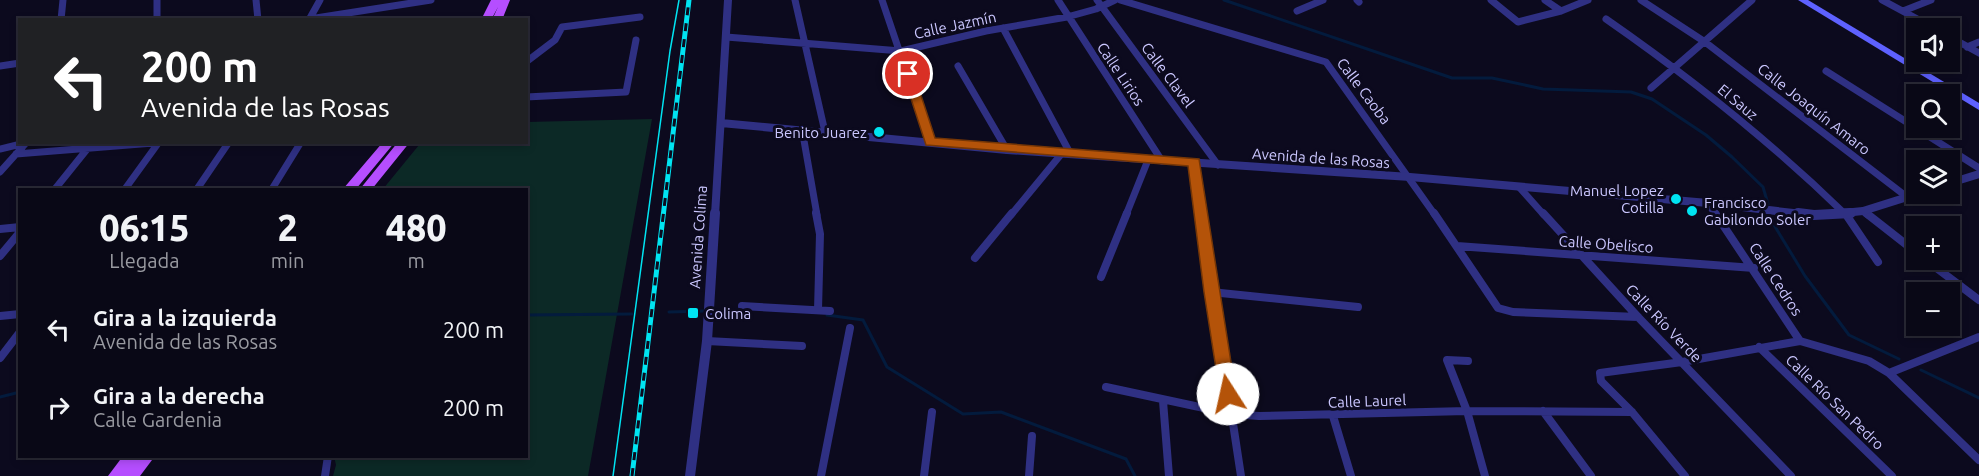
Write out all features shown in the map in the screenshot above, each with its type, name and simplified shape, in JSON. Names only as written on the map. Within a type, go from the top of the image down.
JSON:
[{"type":"main road","points":[[487,18],[496,0]]},
{"type":"main road","points":[[498,18],[505,0]]},
{"type":"main road","points":[[1794,0],[1931,84]]},
{"type":"main road","points":[[1802,0],[1979,107]]},
{"type":"main road","points":[[1960,102],[1979,113]]},
{"type":"main road","points":[[349,188],[388,144]]},
{"type":"main road","points":[[367,188],[403,144]]},
{"type":"main road","points":[[115,476],[130,458]]},
{"type":"main road","points":[[131,476],[146,458]]},
{"type":"street","points":[[62,18],[63,0]]},
{"type":"street","points":[[157,0],[157,18]]},
{"type":"street","points":[[256,0],[258,18]]},
{"type":"street","points":[[307,18],[320,0]]},
{"type":"street","points":[[313,18],[431,0]]},
{"type":"street","name":"Avenida Colima","points":[[690,476],[707,341],[728,0]]},
{"type":"street","points":[[795,0],[825,132]]},
{"type":"street","points":[[882,0],[930,142]]},
{"type":"street","name":"Calle Lirios","points":[[1058,0],[1066,17],[1162,161]]},
{"type":"street","name":"Calle Jazmín","points":[[726,37],[901,51],[1066,17],[1098,3],[1115,0]]},
{"type":"street","name":"Calle Caoba","points":[[1120,0],[1326,62],[1410,177],[1492,302],[1505,311],[1638,317]]},
{"type":"street","points":[[1297,11],[1323,0]]},
{"type":"street","points":[[1491,0],[1518,22],[1588,0]]},
{"type":"street","points":[[1545,0],[1561,10]]},
{"type":"street","name":"Calle Joaquín Amaro","points":[[1641,0],[1705,42],[1906,196]]},
{"type":"street","points":[[1651,88],[1752,0]]},
{"type":"street","points":[[1882,0],[1916,18]]},
{"type":"street","points":[[1903,11],[1931,0]]},
{"type":"street","name":"Calle Clavel","points":[[1098,3],[1218,165]]},
{"type":"street","points":[[528,60],[555,40],[562,27],[640,17]]},
{"type":"street","name":"El Sauz","points":[[1606,20],[1676,68],[1742,122],[1846,214],[1878,262]]},
{"type":"street","points":[[975,258],[1066,153],[1004,28]]},
{"type":"street","points":[[528,97],[626,92],[636,40]]},
{"type":"street","points":[[1967,47],[1979,42]]},
{"type":"street","points":[[1960,43],[1979,53]]},
{"type":"street","points":[[0,66],[18,63]]},
{"type":"street","points":[[958,66],[1007,150]]},
{"type":"street","points":[[1826,71],[1979,168]]},
{"type":"street","name":"Avenida de las Rosas","points":[[721,123],[1007,150],[1410,177],[1708,203],[1814,215],[1863,211],[1906,197]]},
{"type":"street","points":[[802,129],[820,234],[818,310]]},
{"type":"street","points":[[0,149],[22,144]]},
{"type":"street","points":[[0,172],[25,144]]},
{"type":"street","points":[[16,154],[145,144]]},
{"type":"street","points":[[126,188],[158,144]]},
{"type":"street","points":[[198,188],[228,144]]},
{"type":"street","points":[[273,188],[300,144]]},
{"type":"street","points":[[56,188],[88,148]]},
{"type":"street","points":[[1101,277],[1148,160]]},
{"type":"street","points":[[1194,162],[1211,292],[1241,476]]},
{"type":"street","points":[[1960,180],[1979,174]]},
{"type":"street","name":"Calle Río Verde","points":[[1519,187],[1638,317],[1791,476]]},
{"type":"street","name":"Calle Cedros","points":[[1708,203],[1754,268],[1800,341]]},
{"type":"street","points":[[1863,211],[1906,244]]},
{"type":"street","points":[[0,229],[18,230]]},
{"type":"street","points":[[0,256],[18,233]]},
{"type":"street","name":"Calle Obelisco","points":[[1457,246],[1754,268]]},
{"type":"street","points":[[1939,270],[1979,300]]},
{"type":"street","points":[[1211,292],[1358,307]]},
{"type":"street","points":[[742,306],[830,311]]},
{"type":"street","points":[[0,316],[18,314]]},
{"type":"street","points":[[821,476],[850,328]]},
{"type":"street","points":[[0,358],[18,335]]},
{"type":"street","points":[[1889,373],[1975,339],[1979,346]]},
{"type":"street","points":[[707,341],[802,346]]},
{"type":"street","points":[[1685,476],[1632,412],[1599,377],[1600,373],[1682,362],[1800,341],[1869,361],[1889,373],[1979,460]]},
{"type":"street","name":"Calle Río San Pedro","points":[[1759,347],[1892,476]]},
{"type":"street","points":[[1468,361],[1447,360],[1467,411],[1485,476]]},
{"type":"street","name":"Calle Laurel","points":[[1106,387],[1232,414],[1333,416],[1467,411],[1632,412]]},
{"type":"street","points":[[1163,401],[1169,476]]},
{"type":"street","points":[[924,476],[932,411]]},
{"type":"street","points":[[1543,411],[1591,476]]},
{"type":"street","points":[[1333,416],[1351,476]]},
{"type":"street","points":[[1029,476],[1032,436]]},
{"type":"street","points":[[325,476],[329,465],[328,458]]},
{"type":"green space","points":[[652,119],[588,476],[333,476],[336,465],[334,458],[528,458],[528,188],[384,188],[419,144],[528,144],[528,122]]},
{"type":"waterway","points":[[1224,0],[1452,78],[1492,78],[1543,89],[1631,92],[1652,99],[1706,135],[1732,157],[1763,187],[1768,204]]},
{"type":"waterway","points":[[1771,220],[1805,276],[1849,335],[1899,359]]},
{"type":"waterway","points":[[669,312],[742,310]]},
{"type":"waterway","points":[[528,315],[632,314]]},
{"type":"waterway","points":[[827,315],[863,320],[887,367],[963,414],[1001,412],[1126,459],[1135,476]]},
{"type":"waterway","points":[[1921,370],[1979,398]]},
{"type":"waterway","points":[[0,397],[18,392]]},
{"type":"tram line","points":[[613,476],[670,51],[679,0]]},
{"type":"railway","points":[[632,476],[689,0]]},
{"type":"place","name":"Benito Juarez","points":[[879,132]]},
{"type":"place","name":"Manuel Lopez Cotilla","points":[[1676,199]]},
{"type":"place","name":"Francisco Gabilondo Soler","points":[[1692,211]]},
{"type":"place","name":"Colima","points":[[693,313]]},
{"type":"route","points":[[908,74],[930,142],[1007,150],[1194,162],[1211,292],[1228,394]]}]
